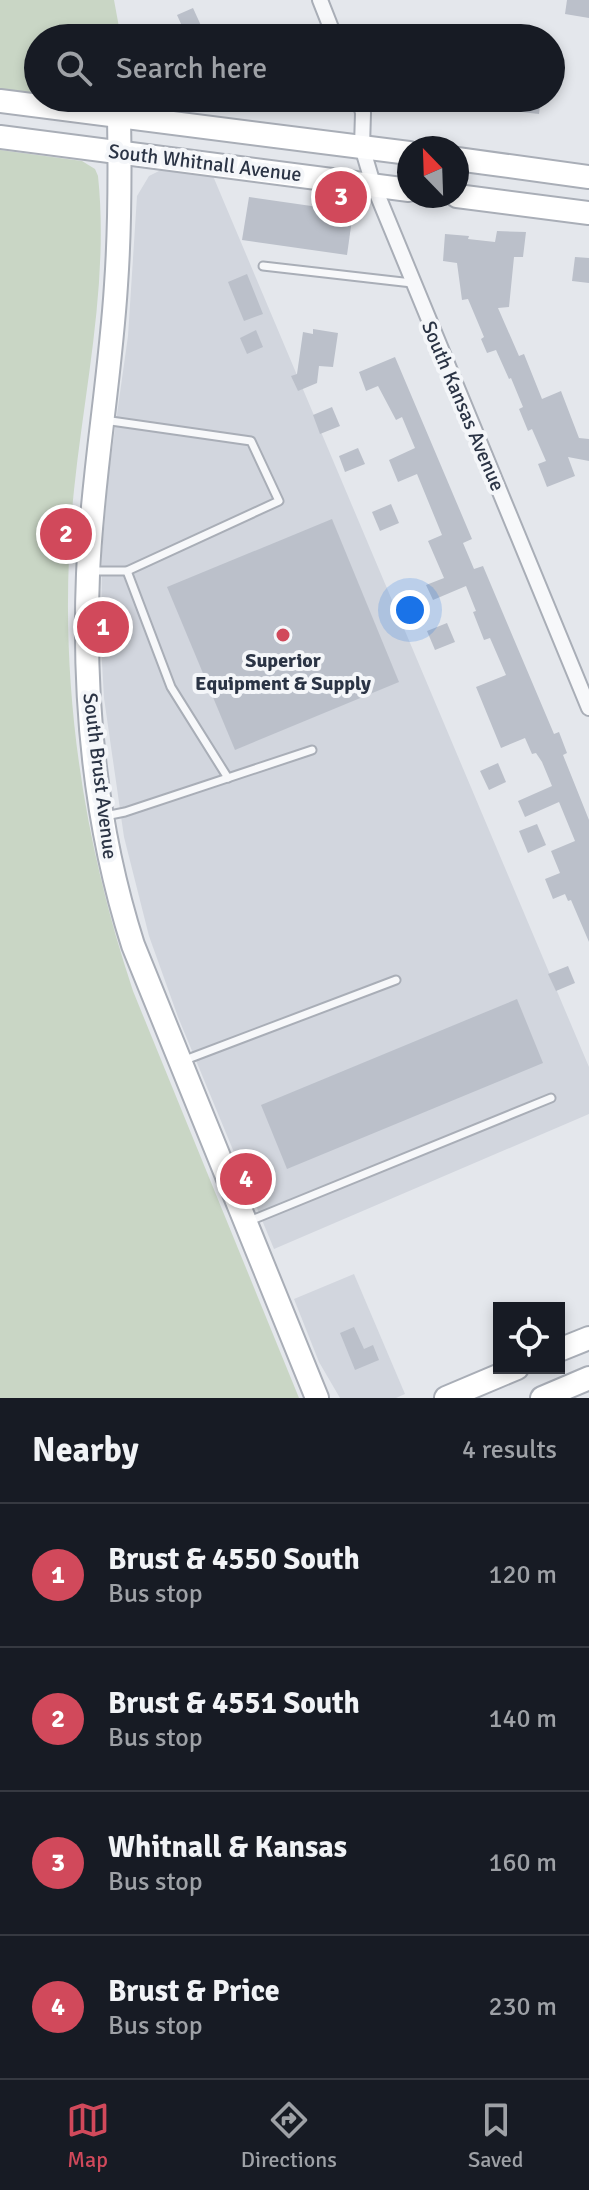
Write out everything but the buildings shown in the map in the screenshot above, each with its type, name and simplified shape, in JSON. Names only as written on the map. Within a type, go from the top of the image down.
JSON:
[{"type":"street","points":[[320,0],[329,24]]},
{"type":"street","name":"South Whitnall Avenue","points":[[0,101],[24,104]]},
{"type":"street","name":"South Whitnall Avenue","points":[[87,112],[397,151]]},
{"type":"street","name":"South Kansas Avenue","points":[[363,112],[362,147],[373,184],[589,708]]},
{"type":"street","name":"South Brust Avenue","points":[[119,116],[116,289],[88,571],[88,691],[103,817],[122,912],[179,1062],[317,1398]]},
{"type":"street","name":"South Whitnall Avenue","points":[[0,137],[397,188]]},
{"type":"street","points":[[469,161],[589,177]]},
{"type":"street","points":[[469,198],[589,213]]},
{"type":"street","points":[[565,1348],[589,1338]]},
{"type":"street","points":[[446,1398],[503,1374]]},
{"type":"street","points":[[542,1398],[589,1378]]},
{"type":"lane","points":[[263,266],[412,283]]},
{"type":"lane","points":[[88,571],[127,571],[279,501],[251,441],[103,419]]},
{"type":"lane","points":[[127,571],[171,687],[228,778]]},
{"type":"lane","points":[[103,817],[312,750]]},
{"type":"lane","points":[[179,1062],[396,980]]},
{"type":"lane","points":[[245,1223],[551,1098]]},
{"type":"shaded area","points":[[163,169],[213,176],[589,1067],[589,1114],[274,1249],[178,1017],[149,936],[124,837],[104,698],[102,551],[109,471],[128,336],[137,196],[149,176]]},
{"type":"shaded area","points":[[354,1274],[405,1394],[396,1398],[340,1398],[319,1362],[294,1299]]},
{"type":"green space","points":[[0,0],[114,0],[118,24],[24,24],[24,93],[0,90]]},
{"type":"green space","points":[[0,150],[82,161],[95,169],[98,176],[101,215],[98,294],[69,554],[71,681],[76,744],[86,806],[98,868],[133,991],[299,1398],[0,1398]]},
{"type":"place","name":"Whitnall & Kansas","points":[[341,197]]},
{"type":"place","name":"Brust & 4551 South","points":[[66,534]]},
{"type":"place","name":"Brust & 4550 South","points":[[103,627]]},
{"type":"place","name":"Superior Equipment & Supply","points":[[283,635]]},
{"type":"place","name":"Brust & Price","points":[[246,1179]]}]
